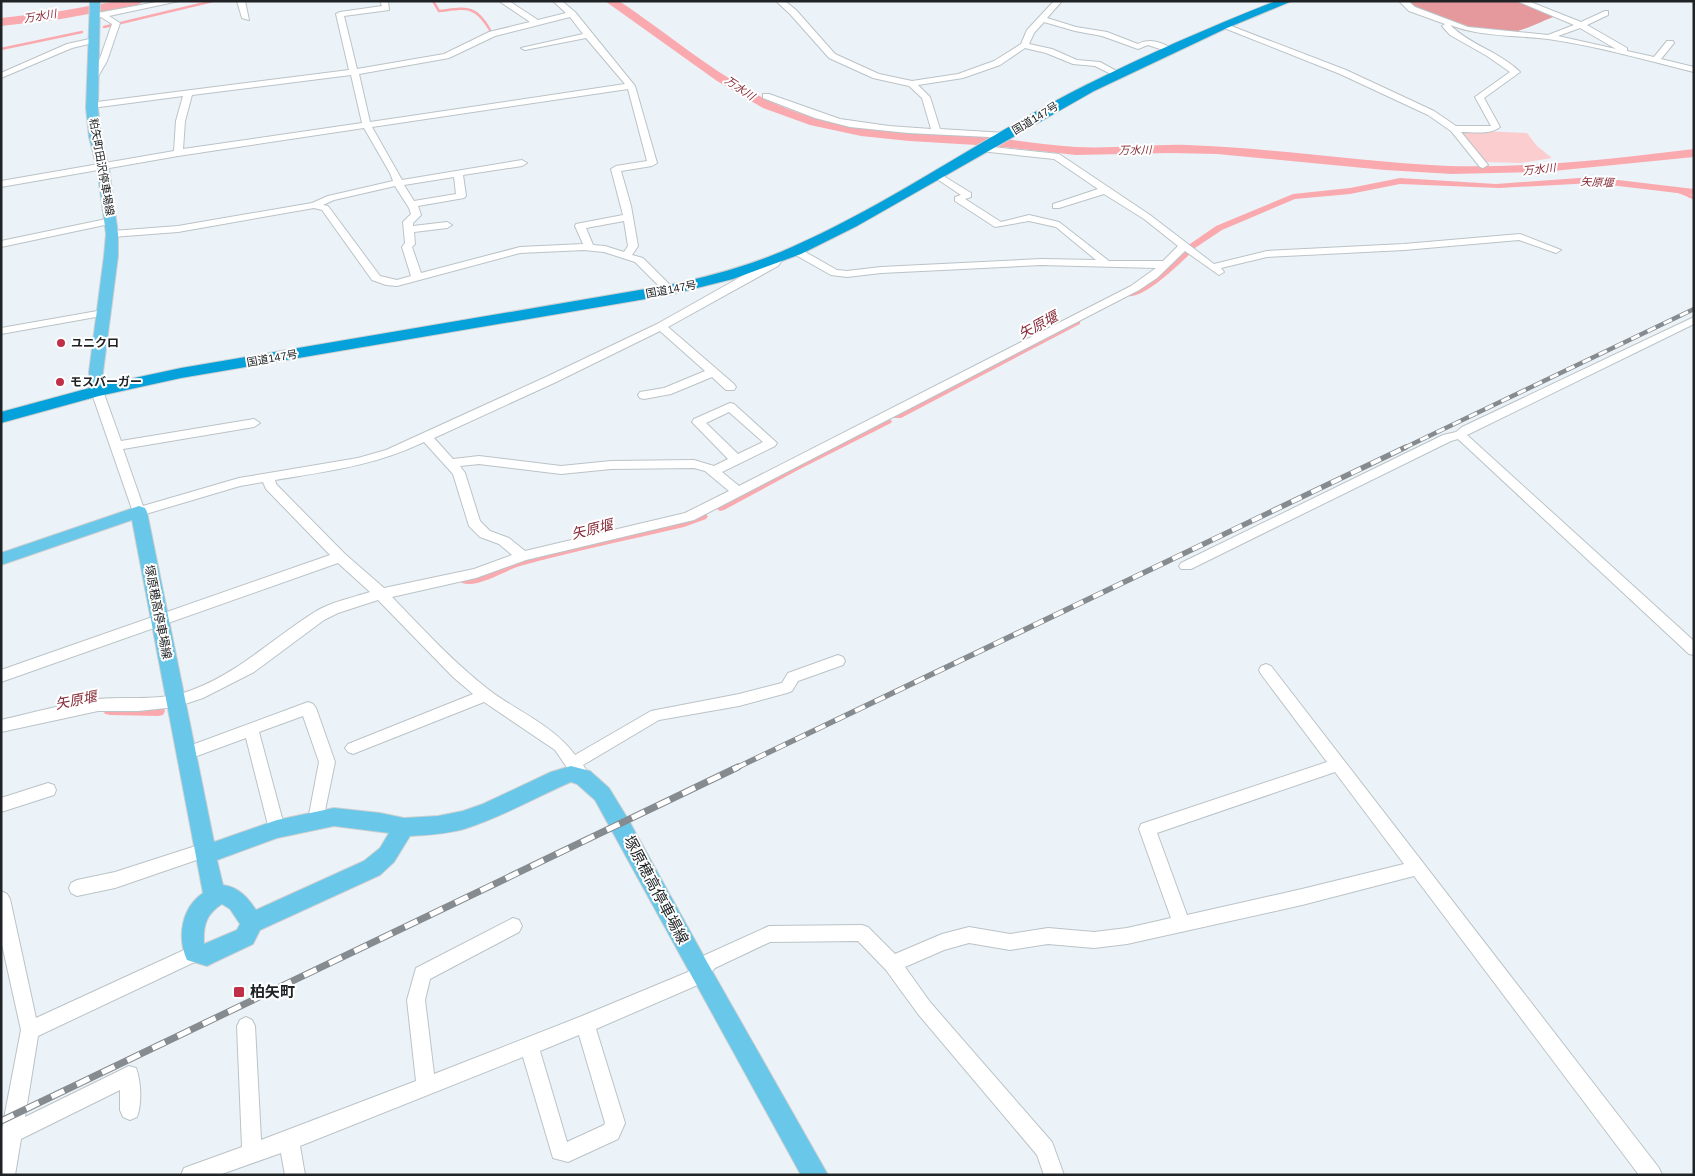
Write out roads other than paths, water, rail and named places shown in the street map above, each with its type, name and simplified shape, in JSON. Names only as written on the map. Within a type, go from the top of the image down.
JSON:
[{"type":"highway","name":"国道147号","points":[[1,418],[97,391],[181,373],[669,290],[726,284],[796,251],[937,175],[1053,107],[1118,74],[1223,26],[1282,2]]},
{"type":"main road","name":"粕矢町田沢停車場線","points":[[96,8],[92,106],[95,138],[103,168],[111,227],[111,256],[96,372],[97,391]]},
{"type":"main road","points":[[1,559],[139,512]]},
{"type":"main road","name":"塚原穂高停車場線","points":[[139,512],[214,896]]},
{"type":"main road","points":[[205,852],[277,829],[334,817],[358,818],[404,827],[438,826],[463,820],[579,770]]},
{"type":"main road","name":"塚原穂高停車場線","points":[[579,770],[602,794],[621,825],[699,970],[815,1175]]},
{"type":"main road","points":[[252,922],[238,902],[224,894],[214,896],[202,905],[194,922],[190,940],[194,953],[207,955],[245,937],[252,922],[372,868],[387,855],[404,827]]},
{"type":"street","points":[[96,8],[174,1]]},
{"type":"street","points":[[241,1],[246,18]]},
{"type":"street","points":[[384,1],[386,8],[340,14],[367,126],[395,173],[398,183],[412,204],[416,215],[408,222],[410,244],[406,247],[418,277]]},
{"type":"street","points":[[503,1],[537,23]]},
{"type":"street","points":[[557,1],[572,14],[631,86],[652,163],[616,169],[633,246],[626,255]]},
{"type":"street","points":[[780,1],[793,12],[832,56],[876,76],[912,84],[960,76],[997,63],[1024,45],[1030,32],[1058,1]]},
{"type":"street","points":[[1403,1],[1412,10],[1466,29],[1549,37],[1694,70]]},
{"type":"street","points":[[1521,1],[1581,25],[1628,54]]},
{"type":"street","points":[[93,78],[103,61],[115,24],[96,8]]},
{"type":"street","points":[[92,106],[355,72],[446,56],[492,34],[572,14]]},
{"type":"street","points":[[1549,37],[1605,14]]},
{"type":"street","points":[[1043,19],[1075,29],[1104,34],[1138,47],[1148,42],[1169,50]]},
{"type":"street","points":[[1442,21],[1453,33],[1490,54],[1516,72],[1479,98],[1496,127],[1490,129],[1454,129]]},
{"type":"street","points":[[1223,26],[1379,88],[1431,113],[1454,129],[1483,165]]},
{"type":"street","points":[[525,48],[588,35]]},
{"type":"street","points":[[1,76],[60,48],[94,40]]},
{"type":"street","points":[[1656,60],[1670,43]]},
{"type":"street","points":[[1024,45],[1049,51],[1076,62],[1097,64],[1118,74]]},
{"type":"street","points":[[912,84],[926,97],[936,132]]},
{"type":"street","points":[[1,184],[103,168],[178,153],[631,86]]},
{"type":"street","points":[[178,153],[181,140],[181,119],[188,93]]},
{"type":"street","points":[[766,96],[818,116],[849,124],[1005,136]]},
{"type":"street","points":[[985,148],[1056,156],[1147,216],[1216,269],[1267,254],[1396,247],[1520,237],[1556,250]]},
{"type":"street","points":[[1,244],[81,226],[178,229],[314,205],[332,198],[398,183],[522,163]]},
{"type":"street","points":[[412,204],[461,196],[458,173]]},
{"type":"street","points":[[937,175],[968,195],[958,199],[998,225],[1029,218],[1058,225],[1107,264]]},
{"type":"street","points":[[1056,206],[1106,190]]},
{"type":"street","points":[[314,205],[325,208],[376,278],[386,282],[397,283],[520,250],[588,248],[605,249],[639,260],[669,290]]},
{"type":"street","points":[[588,248],[580,226],[628,217]]},
{"type":"street","points":[[408,230],[447,225]]},
{"type":"street","points":[[1,726],[98,705],[138,705],[176,701],[198,694],[249,668],[319,616],[333,609],[381,594],[476,573],[523,556],[689,517],[1135,288],[1184,246]]},
{"type":"street","points":[[796,251],[835,274],[1041,262],[1164,264]]},
{"type":"street","points":[[97,391],[139,512],[239,482],[359,462],[390,454],[661,326],[726,284]]},
{"type":"street","points":[[1,331],[103,313]]},
{"type":"street","points":[[1186,566],[1446,438],[1460,435],[1474,426],[1694,320]]},
{"type":"street","points":[[661,326],[730,387]]},
{"type":"street","points":[[644,395],[667,391],[713,372]]},
{"type":"street","points":[[714,472],[771,443],[730,407],[698,422],[737,460]]},
{"type":"street","points":[[116,446],[254,423]]},
{"type":"street","points":[[1460,435],[1694,650]]},
{"type":"street","points":[[427,438],[452,463],[459,474],[474,523],[485,534],[504,542],[523,556]]},
{"type":"street","points":[[452,463],[479,460],[561,470],[610,465],[694,464],[709,468],[738,492]]},
{"type":"street","points":[[267,476],[270,486],[340,557],[381,594],[458,673],[560,746],[579,770],[656,715],[739,700],[787,687],[793,677],[838,661]]},
{"type":"street","points":[[1,676],[340,557]]},
{"type":"street","points":[[1266,670],[1652,1175]]},
{"type":"street","points":[[353,748],[485,694]]},
{"type":"street","points":[[186,754],[308,708],[327,762],[316,820]]},
{"type":"street","points":[[251,729],[277,829]]},
{"type":"street","points":[[1182,924],[1147,829],[1338,765]]},
{"type":"street","points":[[1,805],[48,790]]},
{"type":"street","points":[[77,888],[115,880],[205,852]]},
{"type":"street","points":[[892,964],[942,942],[969,936],[1010,942],[1048,936],[1094,940],[1127,936],[1302,897],[1417,868]]},
{"type":"street","points":[[1,899],[6,941],[30,1030],[5,1175]]},
{"type":"street","points":[[426,1086],[416,1000],[422,974],[513,926]]},
{"type":"street","points":[[191,1175],[289,1140],[585,1024],[694,978],[699,970],[709,962],[769,934],[862,933],[892,964],[924,1008],[1045,1149],[1054,1175]]},
{"type":"street","points":[[30,1030],[194,953]]},
{"type":"street","points":[[529,1045],[560,1151],[568,1152],[611,1132],[615,1123],[585,1024]]},
{"type":"street","points":[[246,1026],[252,1153]]},
{"type":"street","points":[[11,1134],[129,1075],[130,1110]]},
{"type":"street","points":[[289,1140],[295,1175]]},
{"type":"waterway","name":"万水川","points":[[1,22],[61,15],[138,1]]},
{"type":"waterway","points":[[104,27],[213,1]]},
{"type":"waterway","points":[[433,1],[439,11],[463,9],[474,12],[480,16],[490,30]]},
{"type":"waterway","name":"万水川","points":[[611,1],[721,78],[768,105],[815,122],[861,132],[993,142],[1076,151],[1217,150],[1418,169],[1452,170],[1543,168],[1694,153]]},
{"type":"waterway","points":[[1,49],[82,32]]},
{"type":"waterway","name":"矢原堰","points":[[1499,185],[1593,180],[1694,192]]},
{"type":"waterway","name":"矢原堰","points":[[1192,246],[1219,228],[1293,197],[1350,191],[1400,181],[1412,181]]},
{"type":"waterway","name":"矢原堰","points":[[1415,182],[1492,185]]},
{"type":"waterway","name":"矢原堰","points":[[1674,190],[1692,197]]},
{"type":"waterway","points":[[1689,196],[1694,198]]},
{"type":"waterway","name":"矢原堰","points":[[1131,294],[1150,283],[1187,252]]},
{"type":"waterway","name":"矢原堰","points":[[897,416],[1076,322]]},
{"type":"waterway","name":"矢原堰","points":[[799,466],[887,421]]},
{"type":"waterway","name":"矢原堰","points":[[720,507],[793,469]]},
{"type":"waterway","name":"矢原堰","points":[[466,580],[487,575],[515,563],[684,523],[702,516]]},
{"type":"waterway","name":"矢原堰","points":[[110,710],[158,711]]},
{"type":"railway","points":[[1404,448],[1694,309]]},
{"type":"railway","points":[[736,768],[1406,447]]},
{"type":"railway","points":[[1,1121],[738,767]]},
{"type":"place","name":"ユニクロ","points":[[61,343]]},
{"type":"place","name":"モスバーガー","points":[[60,382]]},
{"type":"place","name":"柏矢町","points":[[239,992]]}]
